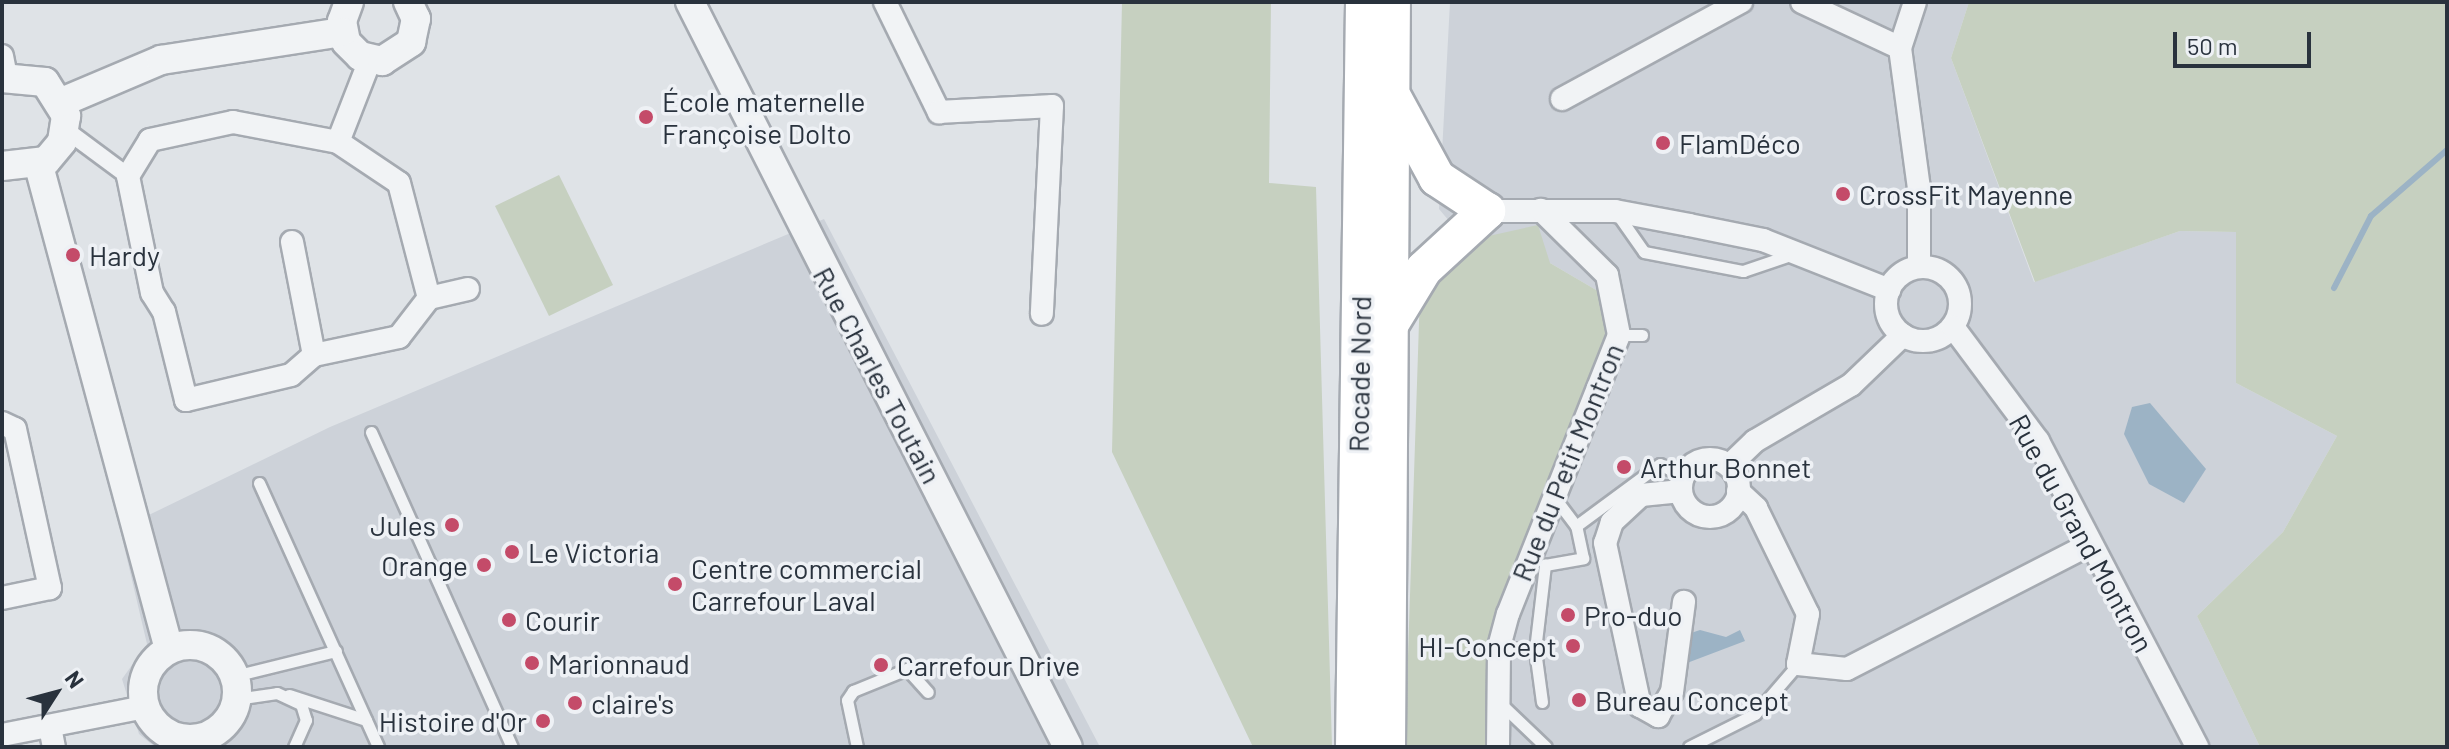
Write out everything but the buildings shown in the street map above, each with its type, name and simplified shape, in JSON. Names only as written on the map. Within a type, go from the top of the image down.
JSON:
[{"type":"main road","name":"Rocade Nord","points":[[1362,744],[1364,2]]},
{"type":"main road","name":"Rocade Nord","points":[[1362,744],[1391,323],[1392,2]]},
{"type":"main road","points":[[1391,90],[1437,178],[1487,211],[1424,269],[1391,323]]},
{"type":"street","points":[[342,32],[349,2]]},
{"type":"street","name":"Rue Charles Toutain","points":[[690,2],[1068,747]]},
{"type":"street","points":[[885,2],[939,112],[1052,106],[1042,314]]},
{"type":"street","points":[[1562,99],[1741,2]]},
{"type":"street","points":[[1802,2],[1900,48]]},
{"type":"street","points":[[1915,2],[1900,48],[1919,188],[1919,267]]},
{"type":"street","points":[[370,60],[403,52],[415,31],[417,4]]},
{"type":"street","points":[[342,32],[370,60]]},
{"type":"street","points":[[62,102],[161,60],[342,32]]},
{"type":"street","points":[[338,142],[370,60]]},
{"type":"street","points":[[3,70],[45,82],[62,102],[66,130],[39,166]]},
{"type":"street","points":[[128,176],[150,140],[233,122],[338,142],[399,183],[429,298]]},
{"type":"street","points":[[66,130],[128,176],[152,293],[164,312],[186,400],[291,375],[314,355],[399,337],[429,298],[468,289]]},
{"type":"street","points":[[2,166],[39,166]]},
{"type":"street","points":[[39,166],[169,649]]},
{"type":"street","name":"Rue du Petit Montron","points":[[1498,747],[1499,647],[1553,496],[1619,335],[1607,275],[1541,210]]},
{"type":"street","points":[[1487,211],[1615,211],[1799,253],[1889,290]]},
{"type":"street","points":[[292,242],[314,355]]},
{"type":"street","points":[[1889,290],[1919,267]]},
{"type":"street","points":[[1889,290],[1888,315],[1903,335],[1935,340],[1953,327],[1961,304],[1953,281],[1919,267]]},
{"type":"street","name":"Rue du Grand Montron","points":[[1953,327],[2038,441],[2197,747]]},
{"type":"street","points":[[1729,466],[1755,441],[1851,385],[1903,335]]},
{"type":"street","points":[[2,423],[15,429],[50,588],[2,598]]},
{"type":"street","points":[[1684,602],[1672,692],[1658,716],[1640,706],[1605,543],[1612,522],[1641,495],[1682,484],[1703,459],[1729,466]]},
{"type":"street","points":[[1729,466],[1738,491],[1756,508],[1808,614],[1798,664],[1847,669],[2090,544]]},
{"type":"street","points":[[1682,484],[1705,516],[1730,508],[1738,491]]},
{"type":"street","points":[[169,649],[214,652],[235,688],[218,729],[197,743],[169,734],[145,707],[144,678],[169,649]]},
{"type":"street","points":[[2,735],[52,737],[145,707]]},
{"type":"lane","points":[[1615,211],[1644,252],[1743,271],[1799,253]]},
{"type":"lane","points":[[1619,335],[1642,335]]},
{"type":"lane","points":[[371,432],[512,747]]},
{"type":"lane","points":[[1576,526],[1660,464],[1682,484]]},
{"type":"lane","points":[[259,483],[378,747]]},
{"type":"lane","points":[[1542,702],[1535,650],[1545,565],[1583,558],[1576,526],[1553,496]]},
{"type":"lane","points":[[1499,647],[1535,650]]},
{"type":"lane","points":[[235,688],[336,651]]},
{"type":"lane","points":[[1689,747],[1755,714],[1798,664]]},
{"type":"lane","points":[[857,747],[847,700],[853,691],[907,669],[928,692]]},
{"type":"lane","points":[[235,688],[288,695],[366,720]]},
{"type":"lane","points":[[288,695],[306,720],[294,747]]},
{"type":"lane","points":[[1497,701],[1539,745]]},
{"type":"shaded area","points":[[1450,2],[1969,2],[1951,58],[2034,282],[2180,231],[2236,232],[2236,383],[2337,436],[2283,532],[2197,616],[2260,747],[1486,747],[1488,666],[1603,294],[1550,263],[1466,241],[1439,209]]},
{"type":"shaded area","points":[[824,219],[1100,747],[155,747],[139,734],[122,679],[147,644],[120,529],[330,427]]},
{"type":"green space","points":[[1122,2],[1271,2],[1269,183],[1316,187],[1332,747],[1253,747],[1112,452]]},
{"type":"green space","points":[[1969,2],[2447,2],[2447,747],[2260,747],[2197,616],[2283,532],[2337,436],[2236,383],[2236,232],[2180,231],[2035,282],[1951,58]]},
{"type":"green space","points":[[559,175],[613,285],[549,316],[495,206]]},
{"type":"green space","points":[[1538,225],[1550,263],[1603,294],[1611,327],[1488,666],[1486,747],[1405,747],[1420,292],[1466,241]]},
{"type":"water","points":[[2150,403],[2206,469],[2184,503],[2149,484],[2124,434],[2132,407]]},
{"type":"water","points":[[1700,630],[1726,637],[1740,630],[1745,641],[1687,663],[1688,634]]},
{"type":"waterway","points":[[2334,288],[2371,216],[2447,150]]},
{"type":"place","name":"École maternelle Françoise Dolto","points":[[646,117]]},
{"type":"place","name":"FlamDéco","points":[[1663,143]]},
{"type":"place","name":"CrossFit Mayenne","points":[[1843,194]]},
{"type":"place","name":"Hardy","points":[[73,255]]},
{"type":"place","name":"Arthur Bonnet","points":[[1624,467]]},
{"type":"place","name":"Jules","points":[[452,525]]},
{"type":"place","name":"Le Victoria","points":[[512,552]]},
{"type":"place","name":"Orange","points":[[484,565]]},
{"type":"place","name":"Centre commercial Carrefour Laval","points":[[675,584]]},
{"type":"place","name":"Pro-duo","points":[[1568,615]]},
{"type":"place","name":"Courir","points":[[509,620]]},
{"type":"place","name":"HI-Concept","points":[[1573,646]]},
{"type":"place","name":"Marionnaud","points":[[532,663]]},
{"type":"place","name":"Carrefour Drive","points":[[881,665]]},
{"type":"place","name":"Bureau Concept","points":[[1579,700]]},
{"type":"place","name":"claire's","points":[[575,703]]},
{"type":"place","name":"Histoire d'Or","points":[[543,721]]}]
